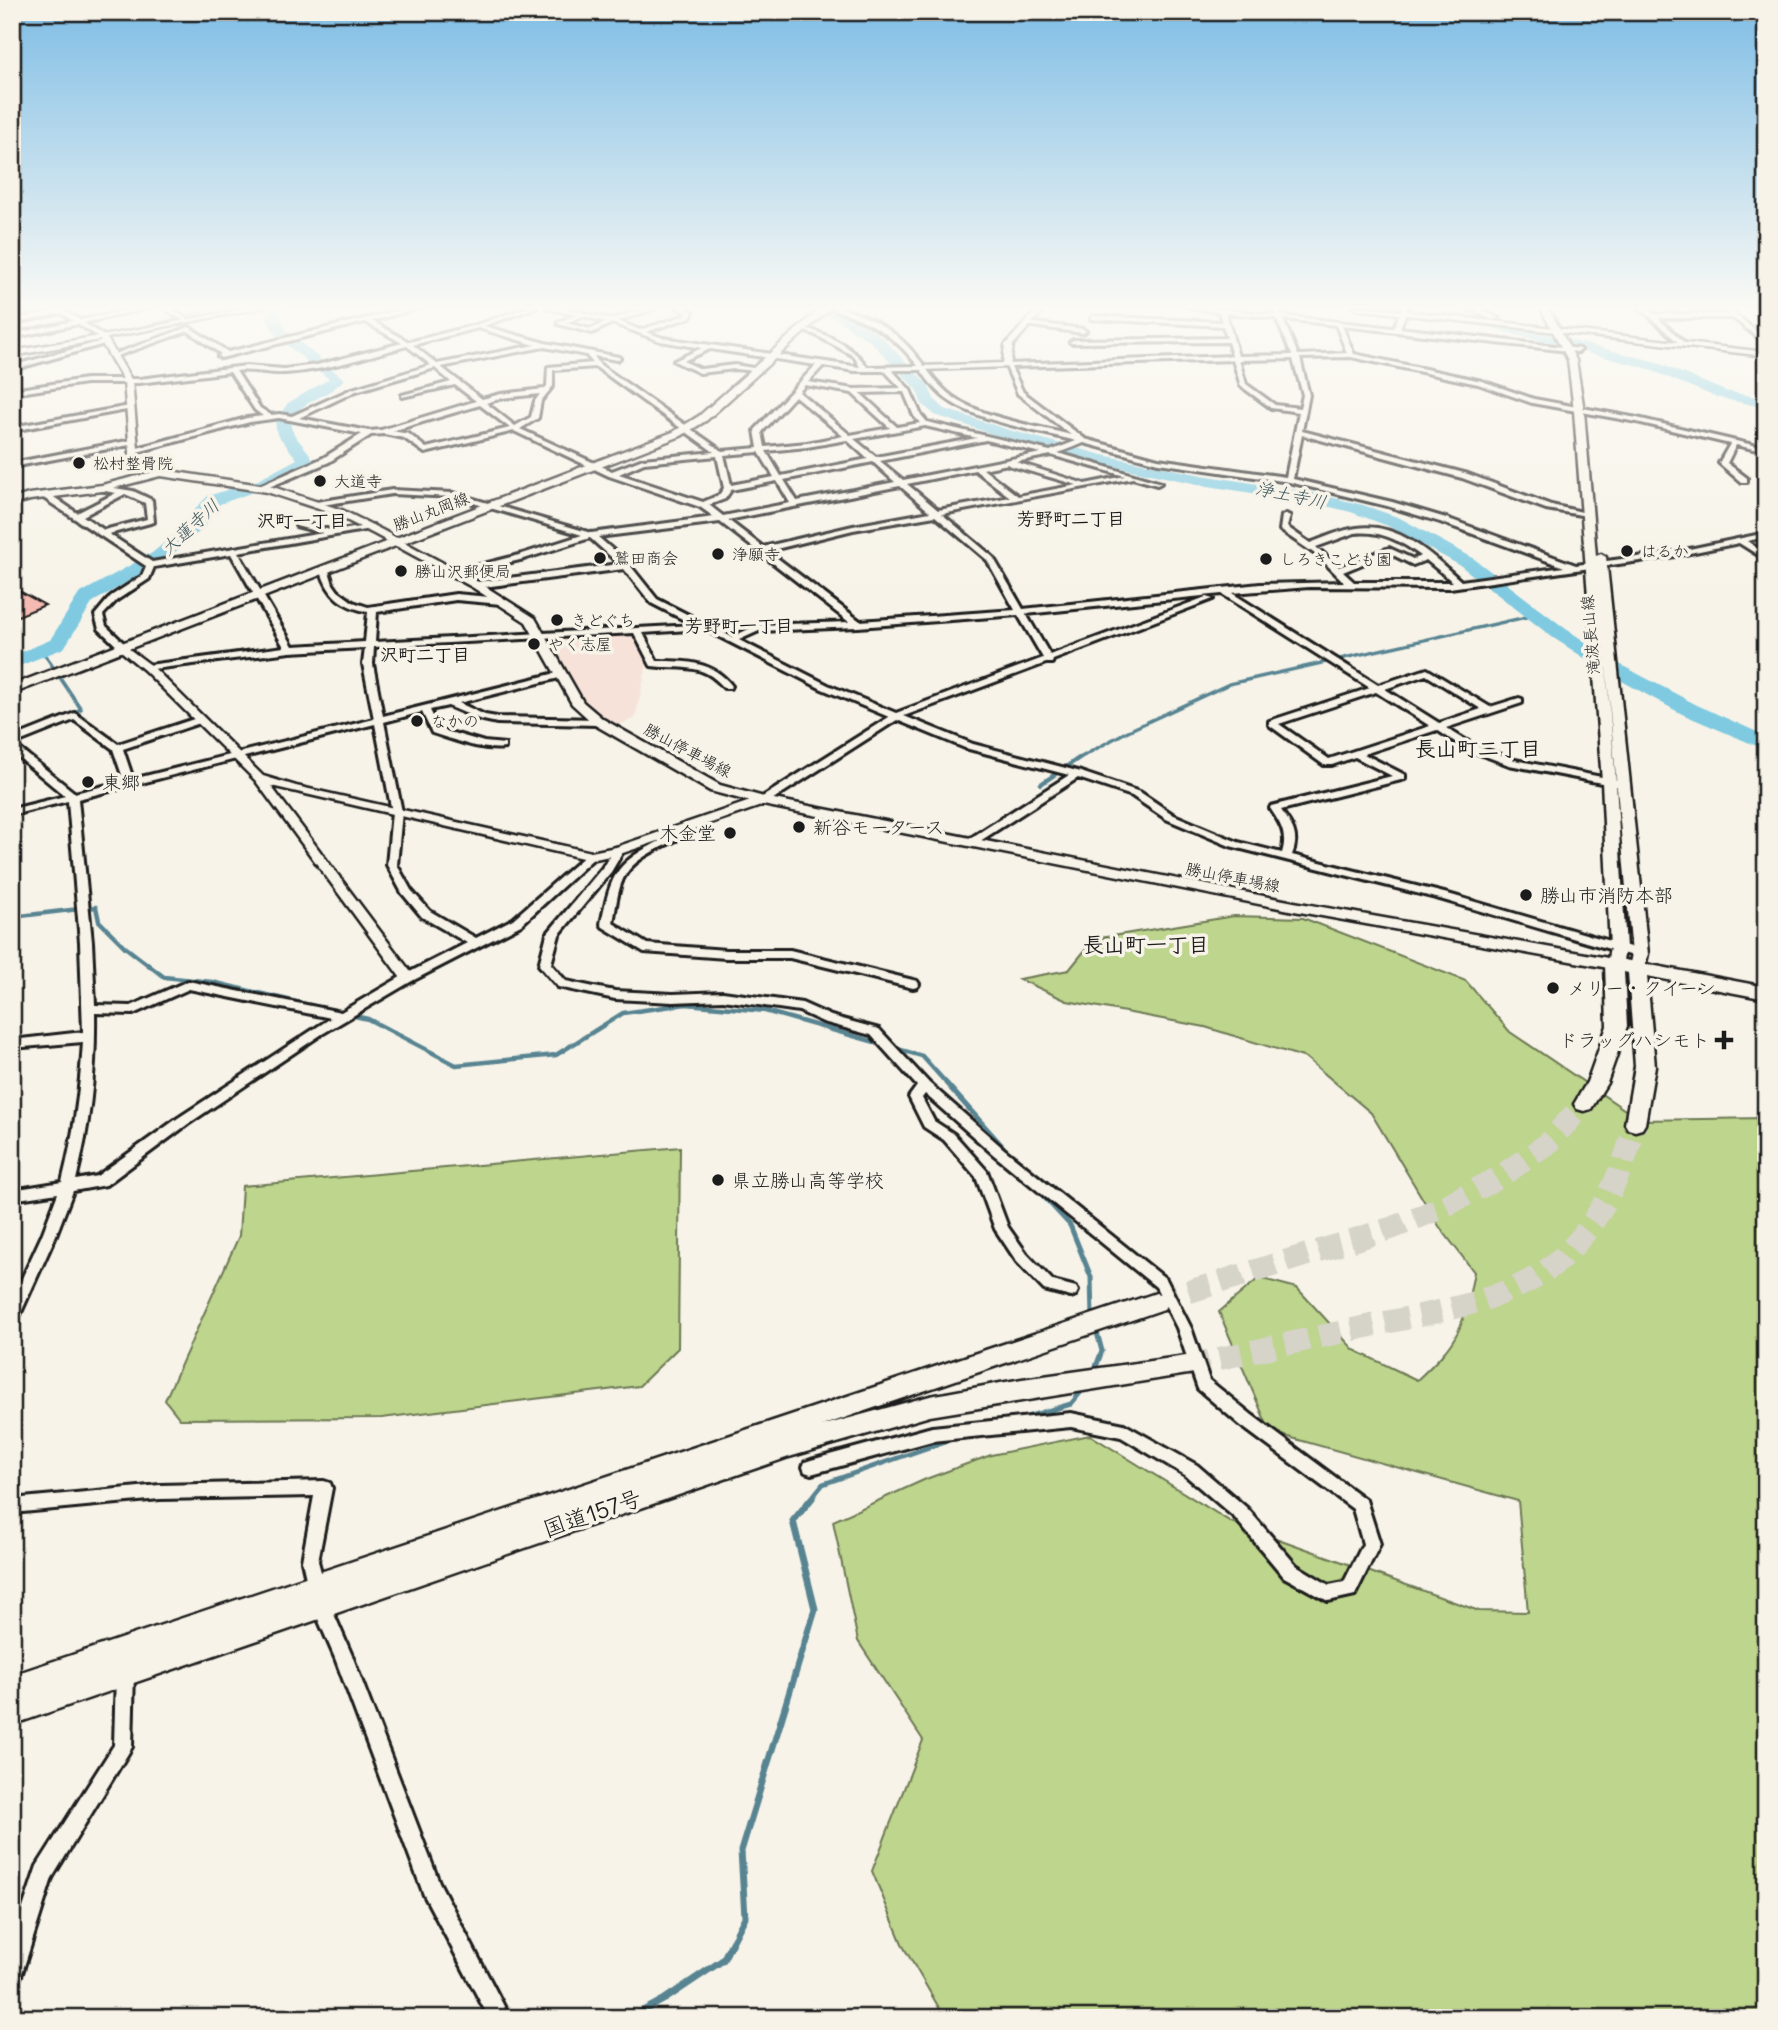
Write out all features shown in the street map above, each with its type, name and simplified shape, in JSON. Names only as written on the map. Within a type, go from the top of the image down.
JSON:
[{"type":"main road","points":[[130,402],[133,447]]},
{"type":"main road","name":"勝山丸岡線","points":[[12,690],[595,467],[688,428],[721,402]]},
{"type":"main road","name":"滝波長山線","points":[[1581,402],[1596,565],[1596,633],[1624,784],[1638,960]]},
{"type":"main road","name":"滝波長山線","points":[[1583,412],[1587,514],[1609,640],[1606,686],[1616,956]]},
{"type":"main road","name":"勝山停車場線","points":[[133,447],[134,462],[160,473],[262,488],[316,504],[370,527],[476,584],[531,620],[578,704],[599,722],[715,788],[1099,869],[1518,949],[1616,956]]},
{"type":"main road","points":[[1584,1104],[1597,1083],[1617,1026],[1616,956],[1766,993]]},
{"type":"main road","points":[[1635,1124],[1645,1066],[1638,960]]},
{"type":"main road","name":"国道157号","points":[[12,1712],[125,1662],[1156,1302]]},
{"type":"main road","name":"国道157号","points":[[318,1596],[789,1446],[930,1406],[1022,1389],[1186,1366]]},
{"type":"main road","name":"国道157号","points":[[12,1689],[125,1662]]},
{"type":"street","points":[[252,402],[257,409],[269,417]]},
{"type":"street","points":[[295,417],[328,402]]},
{"type":"street","points":[[12,464],[133,447],[269,417],[295,417],[369,433],[382,432],[485,402]]},
{"type":"street","points":[[382,432],[406,436],[425,451],[515,429],[534,418],[538,402]]},
{"type":"street","points":[[650,402],[720,453],[728,488]]},
{"type":"street","points":[[786,402],[758,432],[762,450],[795,505]]},
{"type":"street","points":[[806,402],[990,559],[1049,661]]},
{"type":"street","points":[[866,402],[895,429]]},
{"type":"street","points":[[912,402],[925,424]]},
{"type":"street","points":[[953,402],[959,406],[1158,461],[1289,480],[1443,520],[1576,568]]},
{"type":"street","points":[[1031,402],[1083,441]]},
{"type":"street","points":[[1266,402],[1273,407],[1302,410]]},
{"type":"street","points":[[1289,480],[1304,402]]},
{"type":"street","points":[[1535,402],[1637,420],[1766,450]]},
{"type":"street","points":[[482,403],[515,429],[595,467],[703,505],[858,624]]},
{"type":"street","points":[[12,418],[14,428],[130,408]]},
{"type":"street","points":[[612,474],[643,461],[762,450],[925,424],[1053,452],[1157,483]]},
{"type":"street","points":[[1298,432],[1465,477],[1549,507],[1587,514]]},
{"type":"street","points":[[262,488],[326,460],[369,433]]},
{"type":"street","points":[[703,505],[722,497],[728,488],[990,438]]},
{"type":"street","points":[[452,573],[521,557],[591,535],[721,519],[795,505],[1053,452],[1083,441]]},
{"type":"street","points":[[1733,444],[1723,463],[1744,480]]},
{"type":"street","points":[[1007,462],[1082,485]]},
{"type":"street","points":[[977,468],[1017,499]]},
{"type":"street","points":[[12,502],[102,488],[160,473]]},
{"type":"street","points":[[760,550],[853,528],[1133,477]]},
{"type":"street","points":[[102,488],[124,492],[149,502],[151,520],[103,533]]},
{"type":"street","points":[[77,516],[124,492]]},
{"type":"street","points":[[316,504],[392,492],[453,495],[591,535],[626,566],[654,601],[860,702],[898,715],[968,746],[1077,774],[1136,794],[1170,817],[1234,844],[1444,896],[1616,956]]},
{"type":"street","points":[[46,495],[150,565],[370,527]]},
{"type":"street","points":[[1286,516],[1283,528],[1340,570],[1351,584]]},
{"type":"street","points":[[299,524],[333,534]]},
{"type":"street","points":[[1309,546],[1362,529],[1395,536],[1428,556],[1460,584]]},
{"type":"street","points":[[731,640],[757,628],[1023,612],[1260,587],[1460,584],[1742,542],[1766,535]]},
{"type":"street","points":[[1742,542],[1766,558]]},
{"type":"street","points":[[1340,570],[1389,550],[1413,562],[1428,556]]},
{"type":"street","points":[[234,552],[257,597],[290,649]]},
{"type":"street","points":[[150,565],[146,577],[114,598],[99,615],[102,627],[148,668],[259,778],[408,978]]},
{"type":"street","points":[[476,584],[626,566]]},
{"type":"street","points":[[325,571],[331,589],[360,610],[456,597],[501,601]]},
{"type":"street","points":[[259,778],[293,789],[591,856],[619,850],[693,826],[763,800],[898,715],[1049,661],[1225,592]]},
{"type":"street","points":[[1225,592],[1468,746],[1513,763],[1624,784]]},
{"type":"street","points":[[373,610],[368,664],[397,812],[392,865],[406,891],[426,914],[476,943]]},
{"type":"street","points":[[148,668],[290,649],[703,627]]},
{"type":"street","points":[[638,632],[654,664],[695,664],[722,678],[727,686]]},
{"type":"street","points":[[1489,710],[1427,672],[1272,723],[1328,763],[1519,701]]},
{"type":"street","points":[[12,812],[560,675]]},
{"type":"street","points":[[450,703],[496,720],[599,722]]},
{"type":"street","points":[[425,709],[435,731],[483,745],[502,746]]},
{"type":"street","points":[[12,1317],[68,1186],[76,1156],[87,1080],[90,974],[73,797],[13,746],[75,716],[117,748],[130,783]]},
{"type":"street","points":[[117,748],[201,720]]},
{"type":"street","points":[[1285,858],[1291,846],[1292,835],[1275,808],[1401,777],[1358,755]]},
{"type":"street","points":[[973,841],[1077,774]]},
{"type":"street","points":[[693,826],[681,836],[632,859],[618,879],[607,924],[615,931],[644,948],[726,954],[790,954],[913,984]]},
{"type":"street","points":[[619,850],[607,870],[553,934],[545,965],[562,984],[615,995],[673,998],[723,996],[802,1007],[827,1019],[875,1032],[924,1086],[999,1152],[1161,1283],[1184,1328],[1203,1384],[1246,1420],[1360,1505],[1372,1544],[1349,1589],[1328,1593],[1290,1570],[1241,1513],[1191,1470],[1124,1431],[1071,1420],[932,1434],[811,1466]]},
{"type":"street","points":[[12,1195],[102,1181],[269,1062],[342,1016],[408,978],[517,922],[591,856]]},
{"type":"street","points":[[88,1009],[133,1010],[188,985],[342,1016]]},
{"type":"street","points":[[12,1044],[88,1036]]},
{"type":"street","points":[[924,1086],[915,1097],[929,1124],[949,1137],[982,1175],[1002,1229],[1022,1258],[1049,1286],[1071,1291]]},
{"type":"street","points":[[12,1506],[160,1492],[324,1488],[310,1561],[318,1596],[344,1657],[431,1888],[499,2018]]},
{"type":"street","points":[[12,1973],[44,1873],[123,1747],[125,1662]]},
{"type":"shaded area","points":[[630,634],[647,664],[635,718],[617,726],[581,699],[550,637]]},
{"type":"green space","points":[[1234,916],[1303,918],[1466,981],[1510,1032],[1640,1120],[1766,1118],[1766,2018],[945,2018],[903,1946],[872,1871],[923,1740],[858,1641],[833,1521],[926,1479],[991,1455],[1090,1435],[1231,1522],[1479,1611],[1528,1612],[1518,1501],[1270,1432],[1219,1312],[1259,1278],[1297,1288],[1354,1350],[1417,1380],[1451,1343],[1462,1321],[1474,1272],[1439,1226],[1371,1113],[1306,1058],[1205,1027],[1067,1001],[1019,979],[1069,970],[1094,939]]},
{"type":"green space","points":[[680,1147],[678,1348],[639,1386],[382,1418],[180,1419],[165,1400],[239,1236],[242,1186]]},
{"type":"building","points":[[12,587],[45,605],[18,616],[12,613]]},
{"type":"waterway","name":"大蓮寺川","points":[[12,663],[57,644],[86,598],[158,557],[199,523],[202,512],[214,500],[264,483],[306,461],[283,429],[287,413],[301,402]]},
{"type":"waterway","name":"浄土寺川","points":[[928,402],[940,412],[1037,442],[1202,480],[1314,498],[1394,522],[1424,536],[1467,562],[1559,633],[1616,670],[1689,710],[1766,744]]},
{"type":"waterway","points":[[1756,402],[1766,404]]},
{"type":"waterway","points":[[1076,760],[1126,732],[1229,684],[1535,615]]},
{"type":"waterway","points":[[26,733],[81,709],[43,652]]},
{"type":"waterway","points":[[1041,784],[1076,760]]},
{"type":"waterway","points":[[12,917],[96,907],[99,921],[125,947],[164,977],[212,982],[318,1007]]},
{"type":"waterway","points":[[350,1015],[368,1019],[456,1065],[556,1055],[623,1013],[686,1004],[765,1011],[882,1044]]},
{"type":"waterway","points":[[894,1048],[922,1056],[948,1085]]},
{"type":"waterway","points":[[946,1083],[1013,1158]]},
{"type":"waterway","points":[[1035,1187],[1070,1225],[1091,1277],[1092,1318]]},
{"type":"waterway","points":[[1093,1374],[1102,1351],[1096,1329]]},
{"type":"waterway","points":[[1020,1419],[1071,1404],[1085,1387]]},
{"type":"waterway","points":[[810,1500],[823,1484],[958,1437]]},
{"type":"waterway","points":[[630,2018],[665,1999],[723,1960],[745,1917],[741,1851],[815,1609],[793,1521],[812,1498]]},
{"type":"tunnel","points":[[1156,1302],[1395,1227],[1443,1207],[1498,1178],[1546,1145],[1584,1104]]},
{"type":"tunnel","points":[[1186,1366],[1452,1308],[1527,1282],[1567,1253],[1598,1215],[1620,1170],[1635,1124]]},
{"type":"place","name":"松村整骨院","points":[[79,463]]},
{"type":"place","name":"大道寺","points":[[320,481]]},
{"type":"place","name":"はるか","points":[[1627,551]]},
{"type":"place","name":"浄願寺","points":[[718,554]]},
{"type":"place","name":"鷲田商会","points":[[600,558]]},
{"type":"place","name":"しろきこども園","points":[[1266,559]]},
{"type":"place","name":"勝山沢郵便局","points":[[401,571]]},
{"type":"place","name":"きどぐち","points":[[557,620]]},
{"type":"place","name":"やく志屋","points":[[534,644]]},
{"type":"place","name":"なかの","points":[[417,721]]},
{"type":"place","name":"東郷","points":[[88,782]]},
{"type":"place","name":"新谷モータース","points":[[799,827]]},
{"type":"place","name":"木金堂","points":[[730,833]]},
{"type":"place","name":"勝山市消防本部","points":[[1526,895]]},
{"type":"place","name":"メリー・クイーン","points":[[1553,988]]},
{"type":"place","name":"ドラッグハシモト","points":[[1724,1040]]},
{"type":"place","name":"県立勝山高等学校","points":[[718,1180]]},
{"type":"district","name":"芳野町二丁目","points":[[1071,518]]},
{"type":"district","name":"沢町一丁目","points":[[302,520]]},
{"type":"district","name":"芳野町一丁目","points":[[739,625]]},
{"type":"district","name":"沢町二丁目","points":[[425,654]]},
{"type":"district","name":"長山町二丁目","points":[[1478,748]]},
{"type":"district","name":"長山町一丁目","points":[[1146,944]]}]
